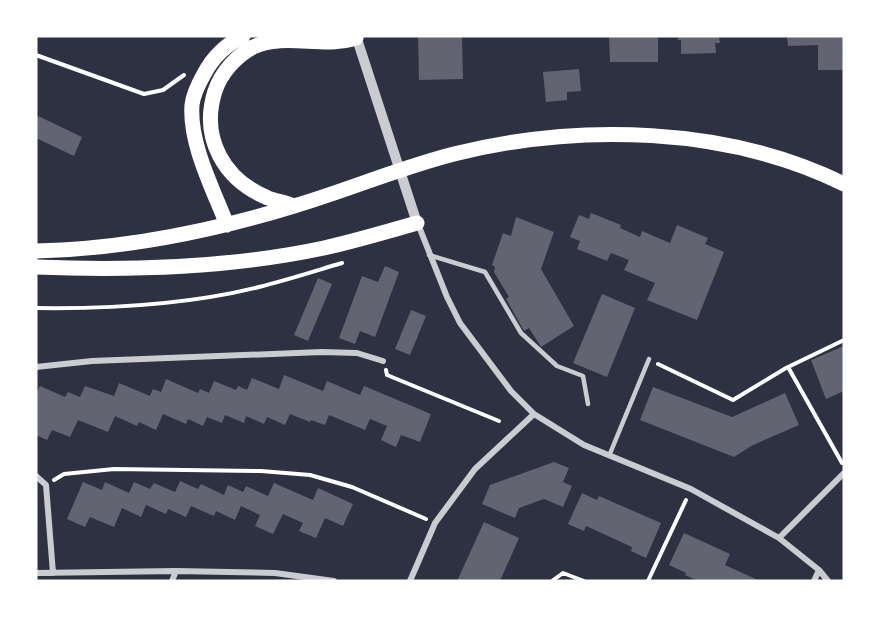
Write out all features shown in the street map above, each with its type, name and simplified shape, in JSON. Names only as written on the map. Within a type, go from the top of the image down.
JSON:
[{"type":"main road","points":[[227,225],[197,146],[192,126],[192,103],[210,62],[221,50],[243,36]]},
{"type":"main road","points":[[294,206],[267,198],[250,188],[235,176],[215,149],[209,130],[217,84],[227,69],[253,47],[277,40],[343,42],[356,37]]},
{"type":"main road","points":[[36,251],[130,245],[181,236],[294,206],[425,162],[532,139],[600,135],[650,136],[742,148],[793,163],[844,184]]},
{"type":"main road","points":[[36,267],[151,269],[227,262],[325,248],[417,223]]},
{"type":"street","points":[[356,37],[417,223],[447,297],[470,338],[511,391],[534,414],[584,446],[692,489],[779,538],[819,570],[828,581]]},
{"type":"street","points":[[36,367],[92,361],[322,352],[357,353],[383,361]]},
{"type":"street","points":[[410,581],[435,523],[475,469],[534,414]]},
{"type":"street","points":[[779,538],[844,473]]},
{"type":"street","points":[[36,476],[46,485],[53,573]]},
{"type":"street","points":[[814,581],[819,570]]},
{"type":"street","points":[[172,581],[176,571]]},
{"type":"street","points":[[36,573],[176,571],[275,573],[334,581]]},
{"type":"lane","points":[[429,255],[485,272],[521,333],[557,366],[583,376],[588,404]]},
{"type":"lane","points":[[609,456],[649,359]]},
{"type":"path","points":[[36,55],[144,94]]},
{"type":"path","points":[[36,308],[83,308],[175,302],[258,287],[347,262]]},
{"type":"path","points":[[649,359],[733,400],[788,367],[844,340]]},
{"type":"path","points":[[383,361],[387,375],[499,421]]},
{"type":"path","points":[[788,367],[844,467]]},
{"type":"path","points":[[46,485],[64,474],[114,469],[261,471],[310,475],[352,487],[435,523]]},
{"type":"path","points":[[648,581],[692,489]]},
{"type":"path","points":[[552,581],[563,573],[584,581]]},
{"type":"building","points":[[418,36],[462,36],[463,79],[419,80]]},
{"type":"building","points":[[609,36],[658,36],[658,62],[610,62]]},
{"type":"building","points":[[678,36],[719,36],[720,43],[715,43],[716,53],[681,54],[681,40],[678,40]]},
{"type":"building","points":[[787,36],[844,36],[844,70],[818,70],[818,45],[788,46]]},
{"type":"building","points":[[579,69],[581,91],[567,92],[567,100],[546,102],[543,72]]},
{"type":"building","points":[[36,115],[82,137],[74,156],[36,138]]},
{"type":"building","points":[[591,213],[621,225],[620,228],[640,237],[642,231],[670,243],[677,225],[708,238],[705,244],[724,252],[697,320],[647,300],[655,283],[624,270],[629,260],[611,253],[607,261],[577,249],[580,241],[570,237],[579,215],[589,219]]},
{"type":"building","points":[[516,217],[554,232],[541,269],[574,326],[541,347],[529,328],[524,331],[506,299],[509,297],[492,265],[503,233],[511,236]]},
{"type":"building","points":[[385,266],[399,272],[375,337],[360,331],[355,344],[339,338],[362,276],[378,282]]},
{"type":"building","points":[[318,278],[332,284],[308,341],[294,335]]},
{"type":"building","points":[[602,294],[635,308],[607,377],[573,363]]},
{"type":"building","points":[[411,310],[426,316],[410,355],[395,349]]},
{"type":"building","points":[[844,346],[844,391],[826,399],[811,360]]},
{"type":"building","points":[[284,375],[323,391],[327,381],[360,395],[364,386],[431,414],[420,442],[401,435],[396,447],[381,440],[387,426],[370,419],[365,430],[329,415],[325,425],[290,414],[285,425],[267,417],[264,424],[246,416],[244,423],[225,415],[222,423],[207,417],[203,426],[188,419],[186,424],[163,414],[156,430],[139,422],[137,426],[115,416],[108,432],[78,420],[70,437],[52,430],[47,440],[36,435],[36,393],[40,386],[65,397],[68,392],[80,397],[85,386],[114,396],[119,383],[150,396],[153,389],[161,392],[166,379],[198,393],[200,389],[209,393],[214,381],[236,390],[238,386],[247,390],[252,378],[279,389]]},
{"type":"building","points":[[653,387],[732,417],[785,393],[799,425],[753,445],[734,457],[640,420]]},
{"type":"building","points":[[554,462],[569,468],[563,482],[572,486],[563,507],[544,499],[519,508],[515,518],[482,504],[490,485]]},
{"type":"building","points":[[180,481],[198,489],[201,484],[224,495],[228,485],[243,492],[246,486],[268,496],[274,483],[313,500],[318,488],[353,504],[343,526],[325,518],[316,538],[299,531],[303,523],[283,514],[273,534],[255,526],[260,515],[241,506],[235,520],[216,511],[214,516],[191,506],[186,517],[168,509],[166,514],[146,505],[141,517],[122,508],[114,527],[90,517],[85,527],[67,519],[83,482],[102,490],[105,482],[129,493],[134,482],[150,489],[154,483],[175,492]]},
{"type":"building","points":[[582,493],[597,500],[599,496],[661,523],[646,558],[631,551],[632,547],[586,526],[584,531],[568,524]]},
{"type":"building","points":[[484,522],[519,538],[500,581],[457,581]]},
{"type":"building","points":[[684,533],[730,554],[725,565],[760,581],[698,581],[669,565]]}]
